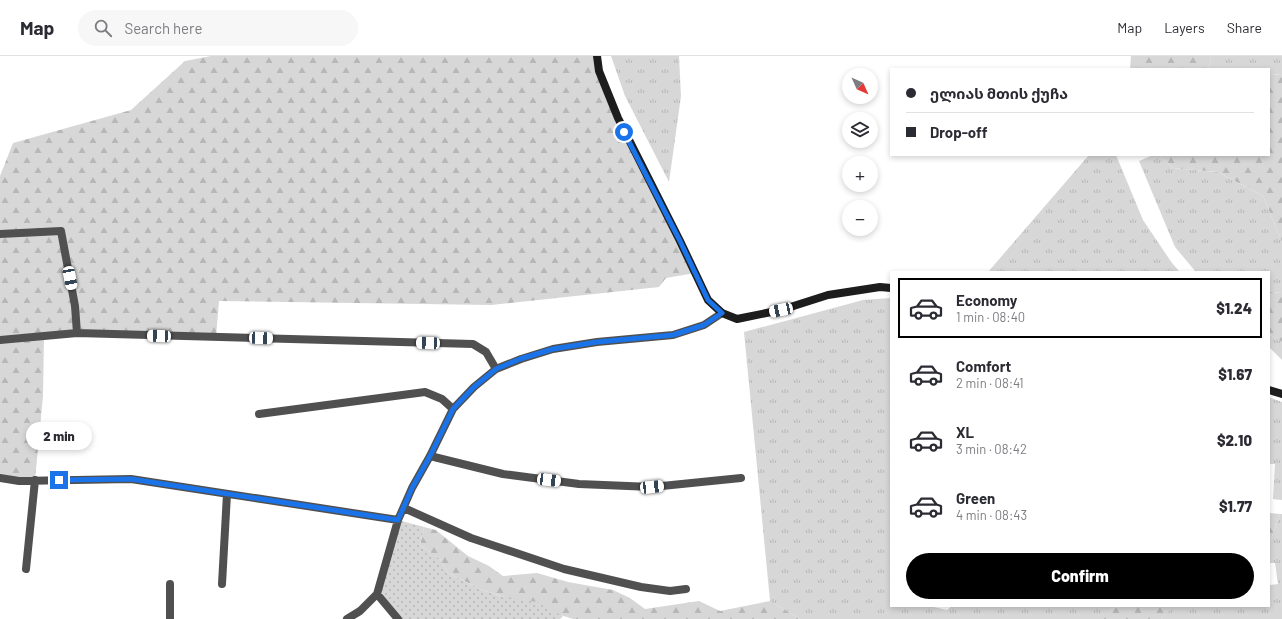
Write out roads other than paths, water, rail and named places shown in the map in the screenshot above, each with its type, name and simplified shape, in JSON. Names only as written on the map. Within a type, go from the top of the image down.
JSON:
[{"type":"street","points":[[597,56],[599,71],[621,125],[708,300],[722,313],[737,319],[781,310],[828,295],[880,287],[890,288]]},
{"type":"street","points":[[0,234],[61,231],[75,306],[77,333]]},
{"type":"street","points":[[347,619],[360,611],[377,594],[398,520],[412,488],[430,456],[453,409],[474,387],[496,369],[520,359],[553,349],[597,342],[673,335],[704,325],[722,313]]},
{"type":"street","points":[[0,340],[77,333],[473,344],[486,352],[496,369]]},
{"type":"street","points":[[1270,390],[1282,394]]},
{"type":"street","points":[[259,414],[425,392],[442,399],[453,409]]},
{"type":"street","points":[[430,456],[503,474],[579,484],[652,487],[741,478]]},
{"type":"street","points":[[0,478],[19,481],[131,479],[398,520]]},
{"type":"street","points":[[26,569],[35,480]]},
{"type":"street","points":[[222,584],[227,494]]},
{"type":"street","points":[[404,508],[471,538],[564,569],[641,587],[670,591],[686,590]]},
{"type":"street","points":[[170,584],[170,619]]},
{"type":"street","points":[[377,594],[398,619]]}]
